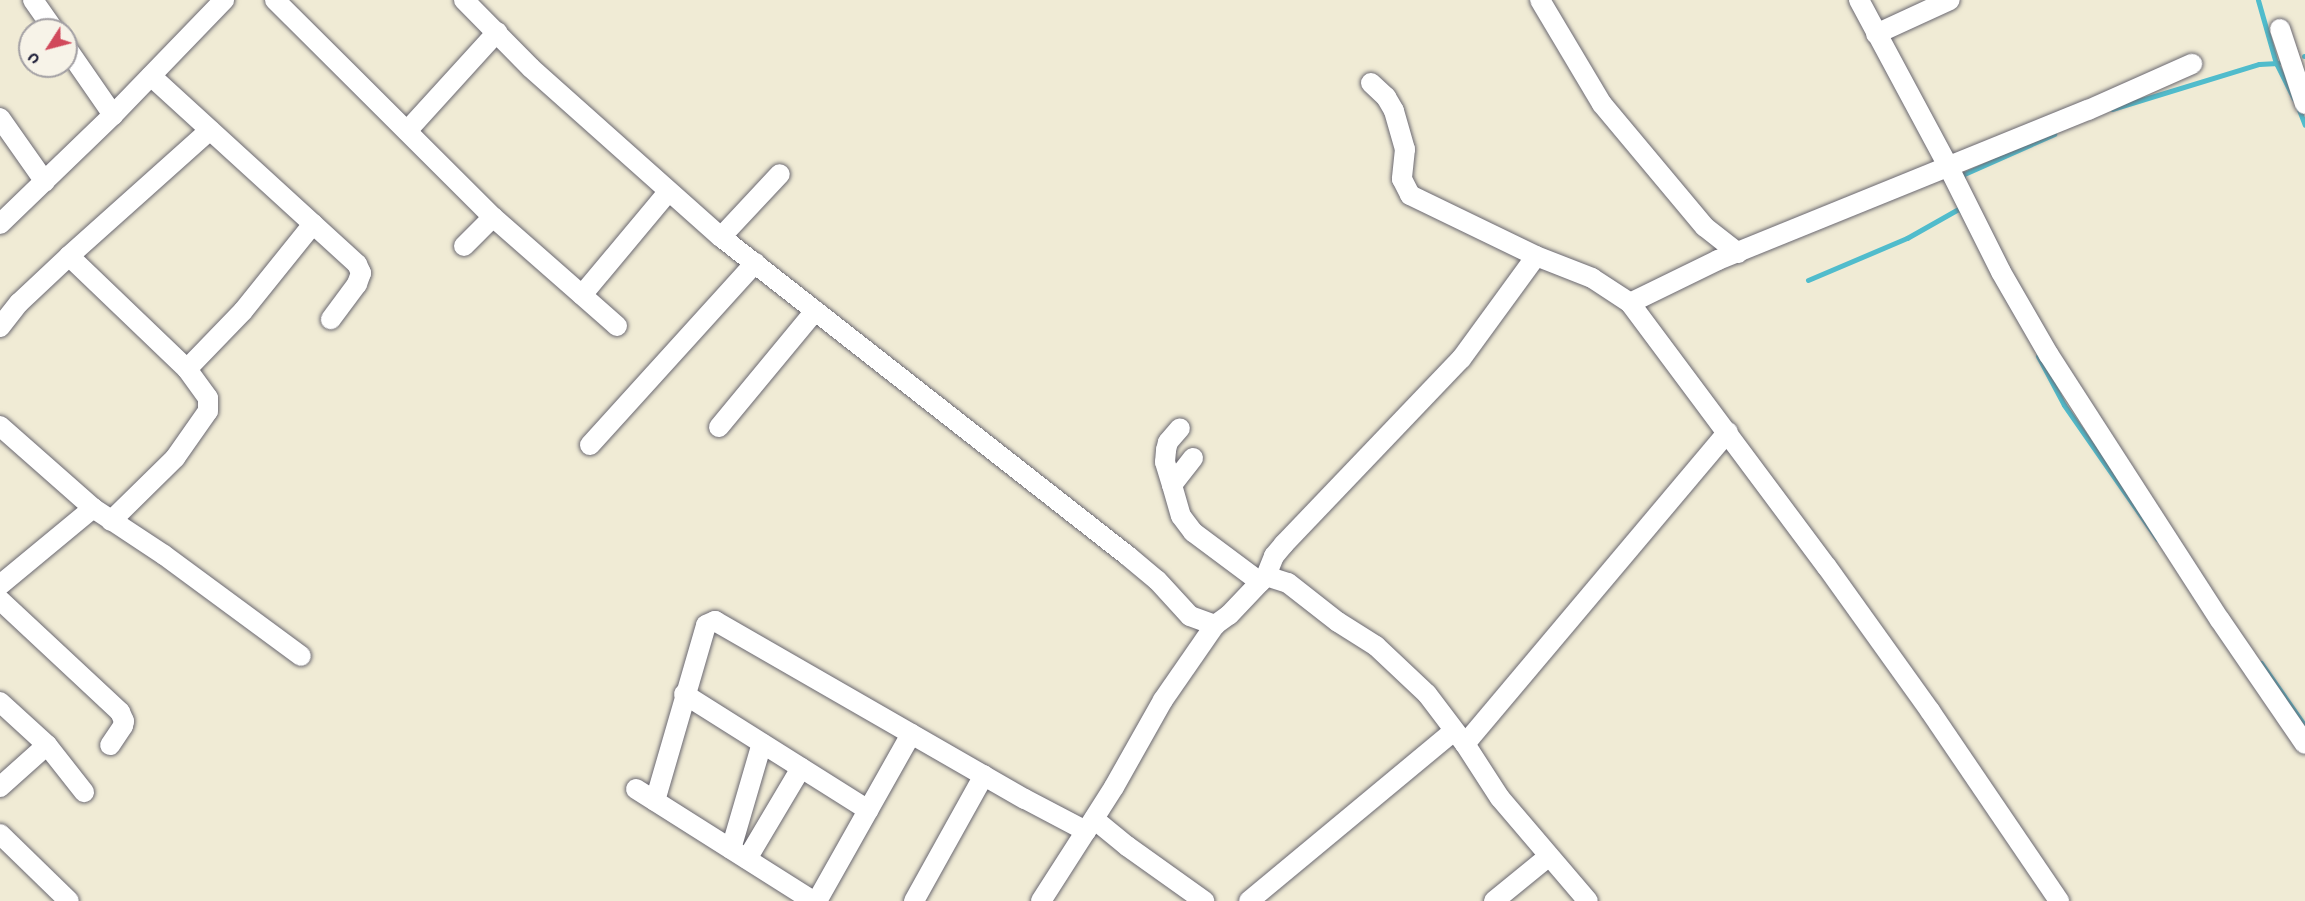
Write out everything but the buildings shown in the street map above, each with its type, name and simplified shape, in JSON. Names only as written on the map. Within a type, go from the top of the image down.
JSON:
[{"type":"street","points":[[33,0],[46,18]]},
{"type":"street","points":[[0,224],[113,115],[224,0]]},
{"type":"street","points":[[276,0],[494,217],[617,326]]},
{"type":"street","points":[[464,0],[531,68],[721,237],[1128,556],[1157,580],[1190,616],[1215,625]]},
{"type":"street","points":[[1539,0],[1602,104],[1705,227],[1738,253]]},
{"type":"street","points":[[1859,0],[1949,168],[2001,272],[2094,428],[2305,744]]},
{"type":"street","points":[[1876,34],[1950,0]]},
{"type":"street","points":[[2280,29],[2305,104]]},
{"type":"street","points":[[407,131],[497,32]]},
{"type":"street","points":[[78,64],[113,115]]},
{"type":"street","points":[[1630,303],[1738,253],[1949,168],[2192,64]]},
{"type":"street","points":[[151,76],[347,254],[361,273],[357,284],[331,319]]},
{"type":"street","points":[[1371,82],[1386,97],[1394,111],[1405,149],[1402,179],[1410,195],[1536,256],[1592,278],[1630,303],[1728,432],[1930,711],[2059,901]]},
{"type":"street","points":[[0,118],[45,182]]},
{"type":"street","points":[[0,327],[19,303],[69,256],[210,130]]},
{"type":"street","points":[[721,237],[780,174]]},
{"type":"street","points":[[582,295],[668,192]]},
{"type":"street","points":[[464,246],[494,217]]},
{"type":"street","points":[[187,369],[243,311],[312,224]]},
{"type":"street","points":[[69,256],[187,369],[208,398],[208,411],[175,458],[111,521]]},
{"type":"street","points":[[1041,901],[1090,825],[1163,700],[1215,625],[1229,615],[1263,579],[1274,556],[1284,544],[1461,359],[1536,256]]},
{"type":"street","points":[[590,445],[754,264]]},
{"type":"street","points":[[719,427],[815,311]]},
{"type":"street","points":[[0,426],[93,508],[164,555],[301,656]]},
{"type":"street","points":[[1180,429],[1168,442],[1165,462],[1181,516],[1192,532],[1263,579],[1288,583],[1338,622],[1376,646],[1427,694],[1460,737],[1500,798],[1548,857],[1588,901]]},
{"type":"street","points":[[1249,901],[1460,737],[1728,432]]},
{"type":"street","points":[[1172,484],[1193,458]]},
{"type":"street","points":[[0,585],[93,508]]},
{"type":"street","points":[[0,600],[120,712],[124,721],[123,726],[110,745]]},
{"type":"street","points":[[655,801],[684,694],[706,625],[715,621],[984,775],[1090,825],[1204,901]]},
{"type":"street","points":[[684,694],[868,810]]},
{"type":"street","points":[[0,702],[47,745],[84,792]]},
{"type":"street","points":[[636,789],[815,901],[911,734]]},
{"type":"street","points":[[739,854],[762,743]]},
{"type":"street","points":[[0,787],[47,745]]},
{"type":"street","points":[[739,854],[801,768]]},
{"type":"street","points":[[914,901],[984,775]]},
{"type":"street","points":[[0,834],[69,901]]},
{"type":"street","points":[[1494,901],[1548,857]]},
{"type":"waterway","points":[[2258,0],[2276,63],[2294,99]]},
{"type":"waterway","points":[[2112,109],[2259,64],[2278,63]]},
{"type":"waterway","points":[[2298,107],[2305,125]]},
{"type":"waterway","points":[[1963,178],[1962,175],[2054,134]]},
{"type":"waterway","points":[[1808,280],[1907,238],[1960,208],[1962,212]]},
{"type":"waterway","points":[[2038,356],[2064,405],[2157,539]]},
{"type":"waterway","points":[[2261,663],[2305,726]]}]
